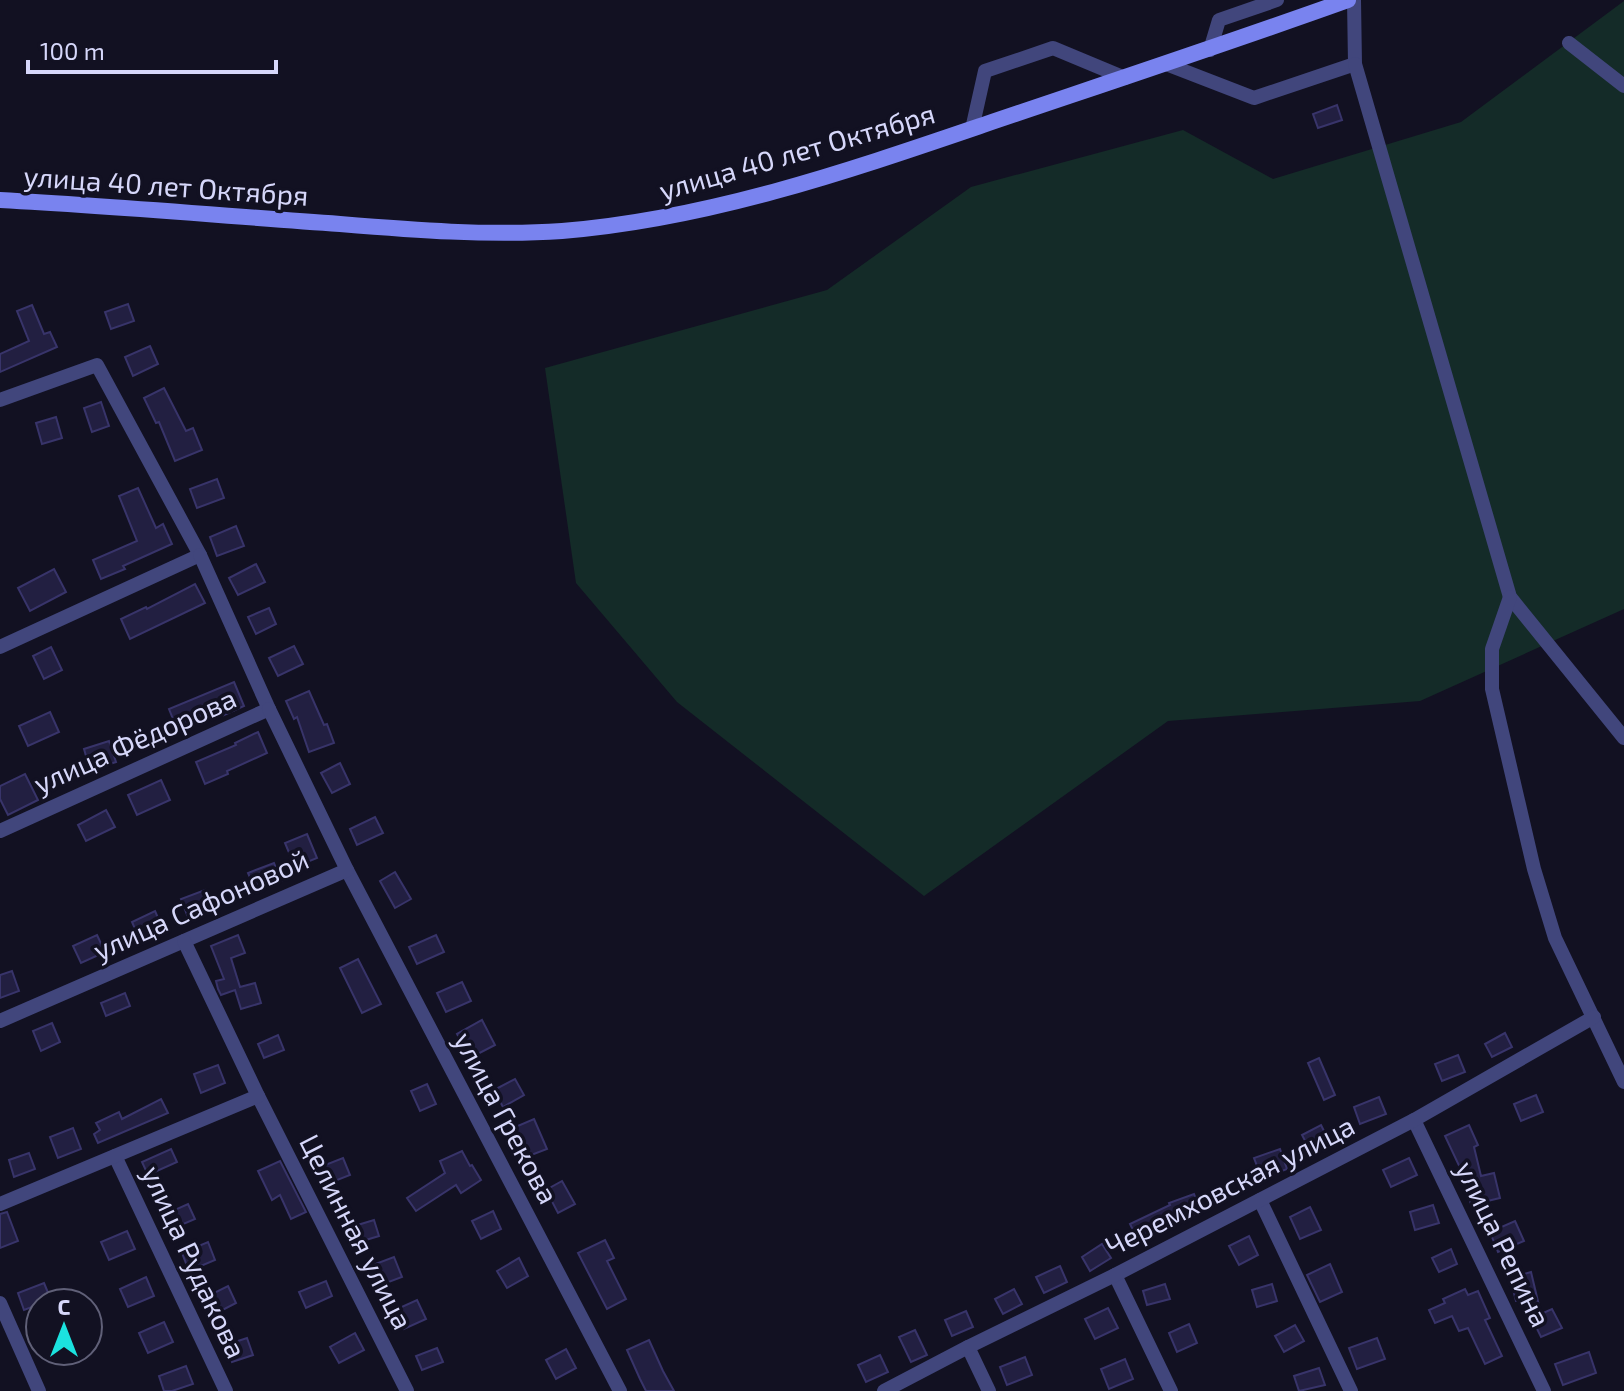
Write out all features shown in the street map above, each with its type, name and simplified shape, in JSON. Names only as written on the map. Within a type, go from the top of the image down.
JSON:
[{"type":"main road","name":"улица 40 лет Октября","points":[[0,200],[390,228],[515,233],[623,225],[753,197],[879,161],[1351,0]]},
{"type":"street","points":[[1210,50],[1219,20],[1277,0]]},
{"type":"street","points":[[1351,0],[1355,64],[1510,597],[1624,738]]},
{"type":"street","points":[[1569,43],[1624,86]]},
{"type":"street","points":[[972,129],[985,71],[1026,57],[1053,48],[1125,78]]},
{"type":"street","points":[[1166,64],[1254,98],[1355,64]]},
{"type":"street","name":"улица Фёдорова","points":[[0,400],[97,365],[200,555],[269,709],[0,831]]},
{"type":"street","points":[[0,647],[200,555]]},
{"type":"street","points":[[1510,597],[1492,649],[1492,689],[1534,869],[1555,938],[1624,1082]]},
{"type":"street","name":"улица Сафоновой","points":[[0,1021],[347,870],[269,709]]},
{"type":"street","name":"улица Грекова","points":[[347,870],[620,1391]]},
{"type":"street","name":"Целинная улица","points":[[184,941],[258,1096],[407,1391]]},
{"type":"street","name":"Черемховская улица","points":[[884,1391],[1414,1120],[1594,1017]]},
{"type":"street","points":[[0,1204],[258,1096]]},
{"type":"street","name":"улица Репина","points":[[1414,1120],[1544,1391]]},
{"type":"street","name":"улица Рудакова","points":[[115,1156],[226,1391]]},
{"type":"street","points":[[1260,1200],[1351,1391]]},
{"type":"street","points":[[1115,1275],[1171,1391]]},
{"type":"street","points":[[0,1303],[39,1391]]},
{"type":"street","points":[[968,1347],[989,1391]]},
{"type":"green space","points":[[1624,1],[1624,609],[1420,701],[1168,721],[924,896],[677,702],[576,583],[545,368],[827,290],[971,187],[1183,130],[1273,179],[1461,122]]},
{"type":"building","points":[[1337,105],[1342,120],[1318,128],[1313,114]]},
{"type":"building","points":[[128,304],[134,321],[111,329],[105,312]]},
{"type":"building","points":[[32,305],[44,334],[50,332],[57,347],[0,372],[0,354],[29,341],[17,311]]},
{"type":"building","points":[[150,346],[158,364],[133,376],[125,357]]},
{"type":"building","points":[[164,388],[186,431],[193,428],[202,450],[175,461],[159,422],[156,423],[144,398]]},
{"type":"building","points":[[101,402],[109,426],[92,432],[84,408]]},
{"type":"building","points":[[56,417],[62,438],[42,444],[36,423]]},
{"type":"building","points":[[217,479],[224,498],[197,508],[190,489]]},
{"type":"building","points":[[138,488],[156,528],[163,524],[172,544],[101,579],[93,560],[137,541],[119,496]]},
{"type":"building","points":[[236,526],[244,546],[217,556],[210,537]]},
{"type":"building","points":[[256,564],[265,582],[238,595],[229,578]]},
{"type":"building","points":[[54,569],[66,592],[30,611],[18,588]]},
{"type":"building","points":[[195,584],[205,603],[130,639],[121,619]]},
{"type":"building","points":[[269,608],[276,624],[256,634],[248,617]]},
{"type":"building","points":[[294,646],[303,664],[278,676],[269,658]]},
{"type":"building","points":[[51,647],[62,670],[44,679],[33,656]]},
{"type":"building","points":[[234,682],[244,706],[177,729],[169,709]]},
{"type":"building","points":[[309,691],[334,743],[309,752],[297,717],[294,719],[286,701]]},
{"type":"building","points":[[50,712],[59,732],[28,746],[19,726]]},
{"type":"building","points":[[258,732],[267,753],[205,784],[196,762]]},
{"type":"building","points":[[109,741],[116,762],[90,770],[84,749]]},
{"type":"building","points":[[340,763],[350,784],[332,793],[321,773]]},
{"type":"building","points":[[25,774],[38,800],[8,815],[0,799],[0,786]]},
{"type":"building","points":[[161,780],[170,800],[137,815],[128,795]]},
{"type":"building","points":[[106,810],[115,827],[86,841],[78,825]]},
{"type":"building","points":[[375,817],[383,833],[357,845],[350,829]]},
{"type":"building","points":[[307,834],[317,858],[295,867],[285,843]]},
{"type":"building","points":[[274,863],[281,881],[256,891],[248,873]]},
{"type":"building","points":[[395,872],[411,899],[395,908],[380,881]]},
{"type":"building","points":[[205,890],[213,911],[189,920],[181,899]]},
{"type":"building","points":[[155,911],[162,927],[139,938],[132,922]]},
{"type":"building","points":[[97,935],[105,952],[81,963],[73,946]]},
{"type":"building","points":[[238,935],[245,953],[231,958],[240,987],[255,983],[261,1003],[241,1009],[235,990],[221,995],[218,989],[216,981],[224,979],[211,946]]},
{"type":"building","points":[[436,935],[444,952],[417,964],[409,947]]},
{"type":"building","points":[[358,959],[381,1004],[362,1013],[340,968]]},
{"type":"building","points":[[12,971],[19,991],[0,998],[0,975]]},
{"type":"building","points":[[462,982],[471,1001],[446,1012],[437,993]]},
{"type":"building","points":[[125,993],[130,1006],[106,1016],[101,1003]]},
{"type":"building","points":[[482,1020],[495,1045],[470,1058],[457,1034]]},
{"type":"building","points":[[52,1023],[60,1042],[41,1051],[33,1031]]},
{"type":"building","points":[[1505,1033],[1512,1047],[1492,1057],[1485,1044]]},
{"type":"building","points":[[278,1035],[284,1050],[264,1058],[258,1044]]},
{"type":"building","points":[[1458,1055],[1465,1072],[1442,1081],[1435,1064]]},
{"type":"building","points":[[1319,1058],[1335,1095],[1324,1100],[1308,1063]]},
{"type":"building","points":[[218,1065],[225,1083],[201,1093],[194,1074]]},
{"type":"building","points":[[515,1079],[524,1095],[503,1107],[494,1090]]},
{"type":"building","points":[[427,1084],[436,1104],[420,1111],[411,1091]]},
{"type":"building","points":[[1536,1095],[1543,1112],[1521,1121],[1514,1104]]},
{"type":"building","points":[[1379,1097],[1386,1114],[1360,1124],[1354,1107]]},
{"type":"building","points":[[161,1099],[168,1113],[98,1143],[94,1134],[100,1130],[96,1123],[119,1112],[122,1119]]},
{"type":"building","points":[[534,1119],[547,1149],[526,1157],[513,1128]]},
{"type":"building","points":[[1321,1125],[1330,1143],[1311,1152],[1302,1135]]},
{"type":"building","points":[[1469,1125],[1478,1145],[1474,1147],[1481,1176],[1494,1173],[1500,1198],[1471,1205],[1464,1176],[1445,1136]]},
{"type":"building","points":[[73,1128],[81,1149],[58,1158],[50,1137]]},
{"type":"building","points":[[171,1149],[177,1162],[148,1175],[142,1162]]},
{"type":"building","points":[[1280,1149],[1287,1169],[1262,1179],[1254,1158]]},
{"type":"building","points":[[462,1151],[481,1180],[461,1193],[456,1185],[416,1211],[407,1198],[445,1173],[440,1161]]},
{"type":"building","points":[[29,1153],[35,1169],[14,1177],[9,1160]]},
{"type":"building","points":[[343,1158],[350,1175],[327,1184],[320,1167]]},
{"type":"building","points":[[1409,1158],[1417,1175],[1391,1187],[1383,1170]]},
{"type":"building","points":[[280,1161],[306,1212],[291,1219],[280,1195],[272,1200],[258,1171]]},
{"type":"building","points":[[562,1181],[575,1204],[558,1213],[546,1190]]},
{"type":"building","points":[[1194,1194],[1201,1212],[1156,1229],[1158,1233],[1139,1242],[1130,1224],[1169,1203]]},
{"type":"building","points":[[188,1204],[195,1219],[174,1228],[168,1213]]},
{"type":"building","points":[[1433,1205],[1439,1223],[1415,1230],[1410,1212]]},
{"type":"building","points":[[1310,1207],[1321,1230],[1300,1239],[1290,1217]]},
{"type":"building","points":[[493,1211],[501,1229],[481,1239],[472,1221]]},
{"type":"building","points":[[7,1212],[18,1241],[0,1248],[0,1214]]},
{"type":"building","points":[[374,1220],[379,1236],[356,1243],[351,1227]]},
{"type":"building","points":[[1515,1221],[1524,1241],[1498,1252],[1490,1232]]},
{"type":"building","points":[[127,1231],[135,1249],[109,1260],[101,1242]]},
{"type":"building","points":[[1249,1236],[1258,1255],[1239,1265],[1229,1246]]},
{"type":"building","points":[[605,1240],[614,1258],[607,1261],[626,1299],[607,1309],[578,1253]]},
{"type":"building","points":[[208,1242],[215,1260],[189,1271],[182,1253]]},
{"type":"building","points":[[1102,1244],[1111,1258],[1090,1271],[1082,1257]]},
{"type":"building","points":[[1451,1249],[1457,1264],[1439,1272],[1432,1258]]},
{"type":"building","points":[[394,1257],[402,1277],[378,1286],[370,1266]]},
{"type":"building","points":[[519,1258],[528,1276],[507,1288],[497,1271]]},
{"type":"building","points":[[1330,1264],[1342,1292],[1320,1302],[1307,1275]]},
{"type":"building","points":[[1060,1266],[1067,1282],[1044,1293],[1036,1277]]},
{"type":"building","points":[[1531,1272],[1541,1314],[1552,1309],[1562,1328],[1541,1337],[1523,1300],[1516,1301],[1510,1278]]},
{"type":"building","points":[[146,1277],[154,1296],[128,1307],[120,1289]]},
{"type":"building","points":[[326,1281],[332,1296],[306,1308],[299,1292]]},
{"type":"building","points":[[1165,1284],[1170,1299],[1147,1305],[1143,1291]]},
{"type":"building","points":[[1272,1284],[1277,1301],[1257,1307],[1252,1290]]},
{"type":"building","points":[[228,1286],[236,1303],[213,1315],[204,1298]]},
{"type":"building","points":[[1014,1289],[1022,1304],[1003,1314],[995,1299]]},
{"type":"building","points":[[1465,1289],[1468,1295],[1478,1291],[1490,1318],[1485,1320],[1502,1356],[1485,1364],[1468,1328],[1459,1331],[1452,1316],[1435,1323],[1429,1310],[1445,1303],[1443,1299]]},
{"type":"building","points":[[24,1291],[24,1310],[18,1293]]},
{"type":"building","points":[[417,1300],[426,1319],[404,1329],[395,1310]]},
{"type":"building","points":[[1108,1308],[1118,1328],[1095,1339],[1085,1319]]},
{"type":"building","points":[[966,1311],[973,1327],[952,1336],[945,1320]]},
{"type":"building","points":[[164,1322],[173,1342],[148,1353],[139,1333]]},
{"type":"building","points":[[1189,1324],[1197,1343],[1177,1352],[1169,1333]]},
{"type":"building","points":[[1295,1325],[1304,1341],[1284,1352],[1275,1336]]},
{"type":"building","points":[[915,1330],[927,1355],[911,1362],[899,1337]]},
{"type":"building","points":[[355,1333],[364,1350],[339,1363],[330,1347]]},
{"type":"building","points":[[247,1338],[253,1355],[232,1362],[226,1345]]},
{"type":"building","points":[[1377,1338],[1385,1359],[1357,1369],[1349,1348]]},
{"type":"building","points":[[649,1340],[674,1391],[646,1391],[640,1379],[627,1350]]},
{"type":"building","points":[[437,1348],[443,1362],[422,1370],[416,1356]]},
{"type":"building","points":[[566,1349],[576,1368],[556,1379],[546,1360]]},
{"type":"building","points":[[1589,1352],[1596,1373],[1563,1385],[1555,1364]]},
{"type":"building","points":[[880,1355],[888,1372],[866,1382],[858,1365]]},
{"type":"building","points":[[1025,1357],[1032,1375],[1007,1385],[1000,1367]]},
{"type":"building","points":[[1125,1359],[1133,1379],[1109,1389],[1101,1369]]},
{"type":"building","points":[[186,1366],[193,1384],[164,1391],[159,1376]]},
{"type":"building","points":[[1319,1368],[1325,1385],[1299,1391],[1294,1376]]}]
